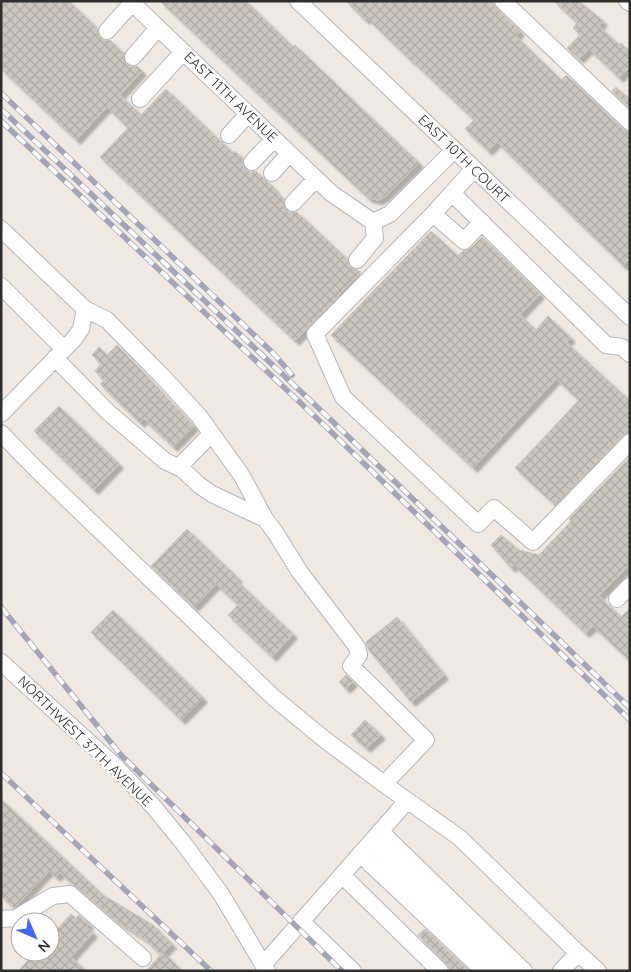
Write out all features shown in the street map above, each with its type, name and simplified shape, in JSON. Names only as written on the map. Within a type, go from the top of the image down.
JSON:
[{"type":"street","name":"EAST 10TH COURT","points":[[298,1],[630,317]]},
{"type":"street","points":[[503,1],[630,122]]},
{"type":"street","points":[[107,31],[131,2]]},
{"type":"street","name":"EAST 11TH AVENUE","points":[[131,2],[331,193],[373,222]]},
{"type":"street","points":[[133,57],[158,28]]},
{"type":"street","points":[[140,99],[183,52]]},
{"type":"street","points":[[229,135],[248,114]]},
{"type":"street","points":[[252,162],[274,139]]},
{"type":"street","points":[[357,260],[375,238],[373,222],[390,214],[454,150]]},
{"type":"street","points":[[272,173],[290,154]]},
{"type":"street","points":[[474,169],[433,214],[315,334],[343,397],[478,524],[494,508],[533,542],[630,442]]},
{"type":"street","points":[[293,203],[316,179]]},
{"type":"street","points":[[452,193],[606,345],[622,347],[630,354]]},
{"type":"street","points":[[433,214],[464,241],[482,222]]},
{"type":"street","points":[[1,229],[85,309],[107,320],[191,406],[242,476],[265,520],[275,532],[305,580],[359,650],[357,659],[351,666],[426,740],[384,784]]},
{"type":"street","points":[[1,286],[98,402],[126,427],[165,461],[179,467],[205,490],[265,520]]},
{"type":"street","points":[[1,414],[81,329],[85,309]]},
{"type":"street","points":[[1,433],[266,691],[384,784],[460,838],[598,971]]},
{"type":"street","points":[[179,467],[211,434]]},
{"type":"street","points":[[618,599],[630,586]]},
{"type":"street","name":"NORTHWEST 37TH AVENUE","points":[[1,662],[116,767],[153,806],[221,894],[265,968]]},
{"type":"street","points":[[265,968],[301,921],[407,801]]},
{"type":"street","points":[[371,842],[484,971]]},
{"type":"street","points":[[371,842],[504,971]]},
{"type":"street","points":[[371,842],[524,971]]},
{"type":"street","points":[[342,875],[440,971]]},
{"type":"street","points":[[1,918],[16,918],[53,896],[70,894],[143,958]]},
{"type":"street","points":[[301,921],[353,971]]},
{"type":"street","points":[[561,971],[578,953]]},
{"type":"building","points":[[1,1],[69,1],[97,28],[97,34],[100,38],[104,41],[110,40],[124,54],[123,60],[126,64],[132,67],[137,66],[142,71],[120,95],[141,115],[166,89],[233,153],[235,151],[243,159],[242,164],[245,170],[250,172],[256,171],[275,189],[284,199],[283,205],[286,211],[291,213],[297,212],[347,259],[350,267],[361,272],[295,341],[100,157],[128,128],[107,107],[76,140],[1,69]]},
{"type":"building","points":[[160,1],[246,1],[419,163],[384,197],[378,200],[368,198]]},
{"type":"building","points":[[346,1],[492,1],[496,8],[520,31],[516,36],[561,80],[566,75],[623,129],[630,132],[630,259],[623,266],[497,142],[488,151],[465,129],[474,120],[367,18],[365,20]]},
{"type":"building","points":[[554,1],[579,1],[603,21],[599,26],[619,45],[621,43],[630,52],[630,66],[619,78],[589,49],[579,59],[567,48],[580,35],[573,28],[577,23]]},
{"type":"building","points":[[616,87],[630,100],[630,108],[612,91]]},
{"type":"building","points":[[431,231],[458,256],[463,251],[471,248],[482,237],[540,294],[520,315],[536,330],[548,316],[571,338],[566,342],[630,401],[630,432],[623,435],[555,505],[515,468],[579,400],[556,379],[473,468],[331,335]]},
{"type":"building","points":[[117,345],[194,426],[173,447],[144,419],[140,423],[100,384],[104,381],[95,371],[101,364],[92,355],[99,347],[107,355]]},
{"type":"building","points":[[59,406],[119,464],[94,490],[34,431]]},
{"type":"building","points":[[630,457],[630,564],[599,596],[621,617],[630,608],[630,661],[593,626],[585,633],[514,565],[511,568],[491,545],[501,535],[519,550],[539,555],[571,521],[569,519]]},
{"type":"building","points":[[187,529],[238,578],[236,580],[293,634],[272,657],[228,615],[238,605],[216,584],[194,607],[151,566]]},
{"type":"building","points":[[113,610],[203,698],[181,720],[91,632]]},
{"type":"building","points":[[397,617],[444,675],[411,702],[368,649],[366,642]]},
{"type":"building","points":[[346,675],[353,682],[346,689],[339,682]]},
{"type":"building","points":[[365,720],[381,735],[366,748],[351,735]]},
{"type":"building","points":[[1,799],[103,895],[153,925],[172,944],[161,955],[143,938],[115,920],[60,873],[56,877],[49,871],[14,908],[1,896]]},
{"type":"building","points":[[71,914],[76,918],[79,915],[89,924],[87,927],[93,933],[71,957],[86,971],[18,971],[27,962],[60,962],[60,926]]},
{"type":"building","points":[[425,929],[469,971],[450,971],[447,964],[418,935]]},
{"type":"building","points":[[163,952],[182,971],[146,971]]},
{"type":"railway","points":[[1,93],[273,353],[292,375]]},
{"type":"railway","points":[[1,109],[330,419],[630,708]]},
{"type":"railway","points":[[1,121],[324,425],[630,720]]},
{"type":"railway","points":[[1,607],[121,755],[342,971]]},
{"type":"railway","points":[[1,773],[211,971]]}]
